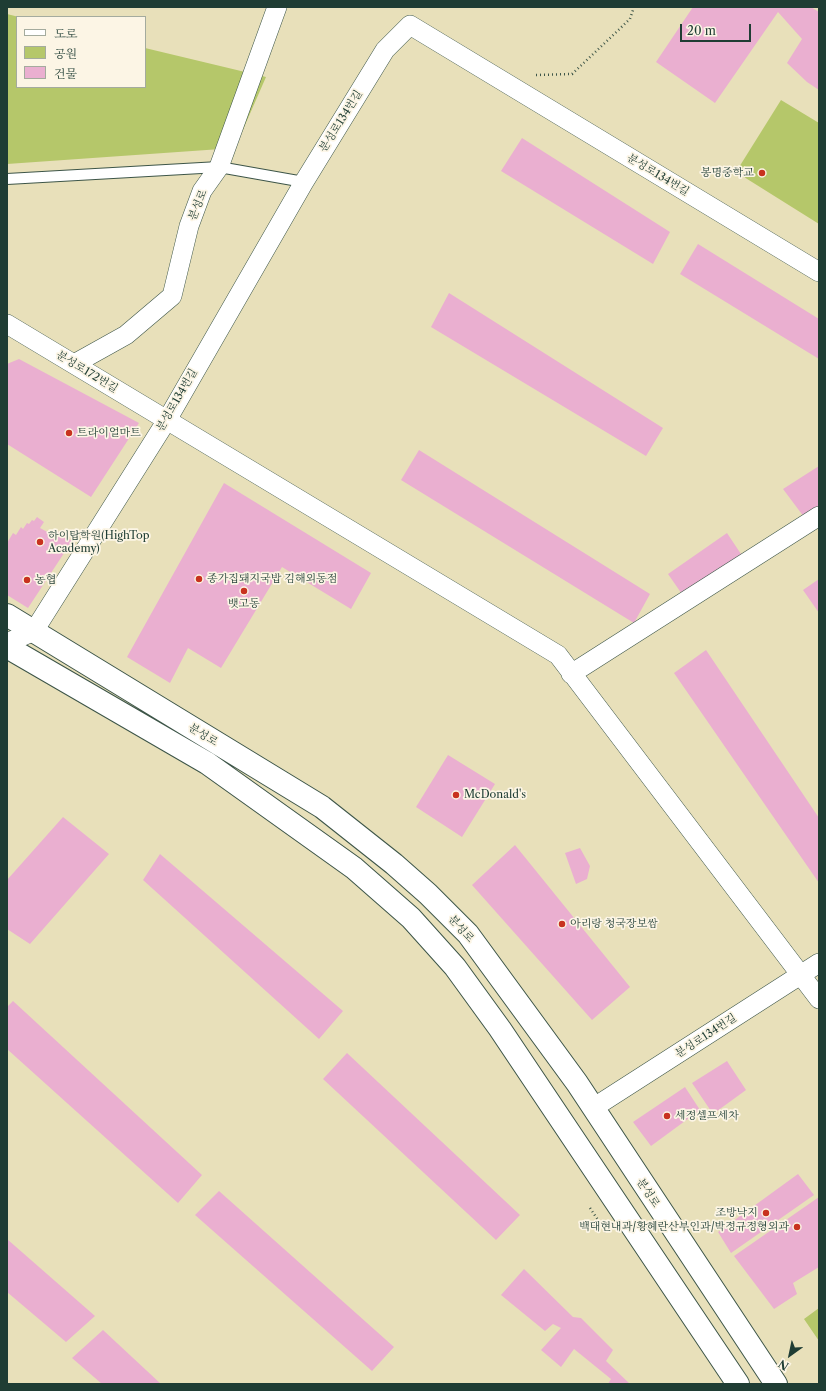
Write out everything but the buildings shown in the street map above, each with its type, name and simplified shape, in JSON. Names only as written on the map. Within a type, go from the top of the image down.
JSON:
[{"type":"main road","name":"분성로","points":[[7,615],[322,807],[394,864],[428,894],[468,934],[593,1108],[776,1384]]},
{"type":"main road","name":"분성로","points":[[7,647],[207,764],[354,868],[411,918],[454,967],[500,1029],[738,1384]]},
{"type":"street","name":"분성로","points":[[74,364],[126,335],[172,296],[189,226],[202,191],[219,166],[277,7]]},
{"type":"street","name":"분성로134번길","points":[[34,632],[167,420],[304,182],[385,50],[410,25],[819,272]]},
{"type":"street","name":"분성로172번길","points":[[7,324],[558,655],[819,999]]},
{"type":"street","points":[[571,674],[819,516]]},
{"type":"street","points":[[7,643],[34,632]]},
{"type":"street","name":"분성로134번길","points":[[593,1108],[819,963]]},
{"type":"lane","points":[[7,178],[219,166],[304,182]]},
{"type":"path","points":[[535,75],[572,74],[630,19],[634,7]]},
{"type":"path","points":[[589,1206],[610,1238]]},
{"type":"green space","points":[[7,14],[16,16],[16,88],[146,88],[146,48],[266,77],[235,148],[7,164]]},
{"type":"green space","points":[[781,100],[819,123],[819,224],[736,172]]},
{"type":"green space","points":[[819,1308],[819,1341],[804,1319]]},
{"type":"place","name":"봉명중학교","points":[[762,173]]},
{"type":"place","name":"트라이얼마트","points":[[69,433]]},
{"type":"place","name":"하이탑학원(HighTop Academy)","points":[[40,542]]},
{"type":"place","name":"종가집돼지국밥 김해외동점","points":[[199,579]]},
{"type":"place","name":"농협","points":[[27,580]]},
{"type":"place","name":"뱃고동","points":[[244,591]]},
{"type":"place","name":"McDonald's","points":[[456,795]]},
{"type":"place","name":"아리랑 청국장보쌈","points":[[562,924]]},
{"type":"place","name":"세정셀프세차","points":[[667,1116]]},
{"type":"place","name":"조방낙지","points":[[766,1213]]},
{"type":"place","name":"백태현내과/황혜란산부인과/박정규정형외과","points":[[797,1227]]}]
